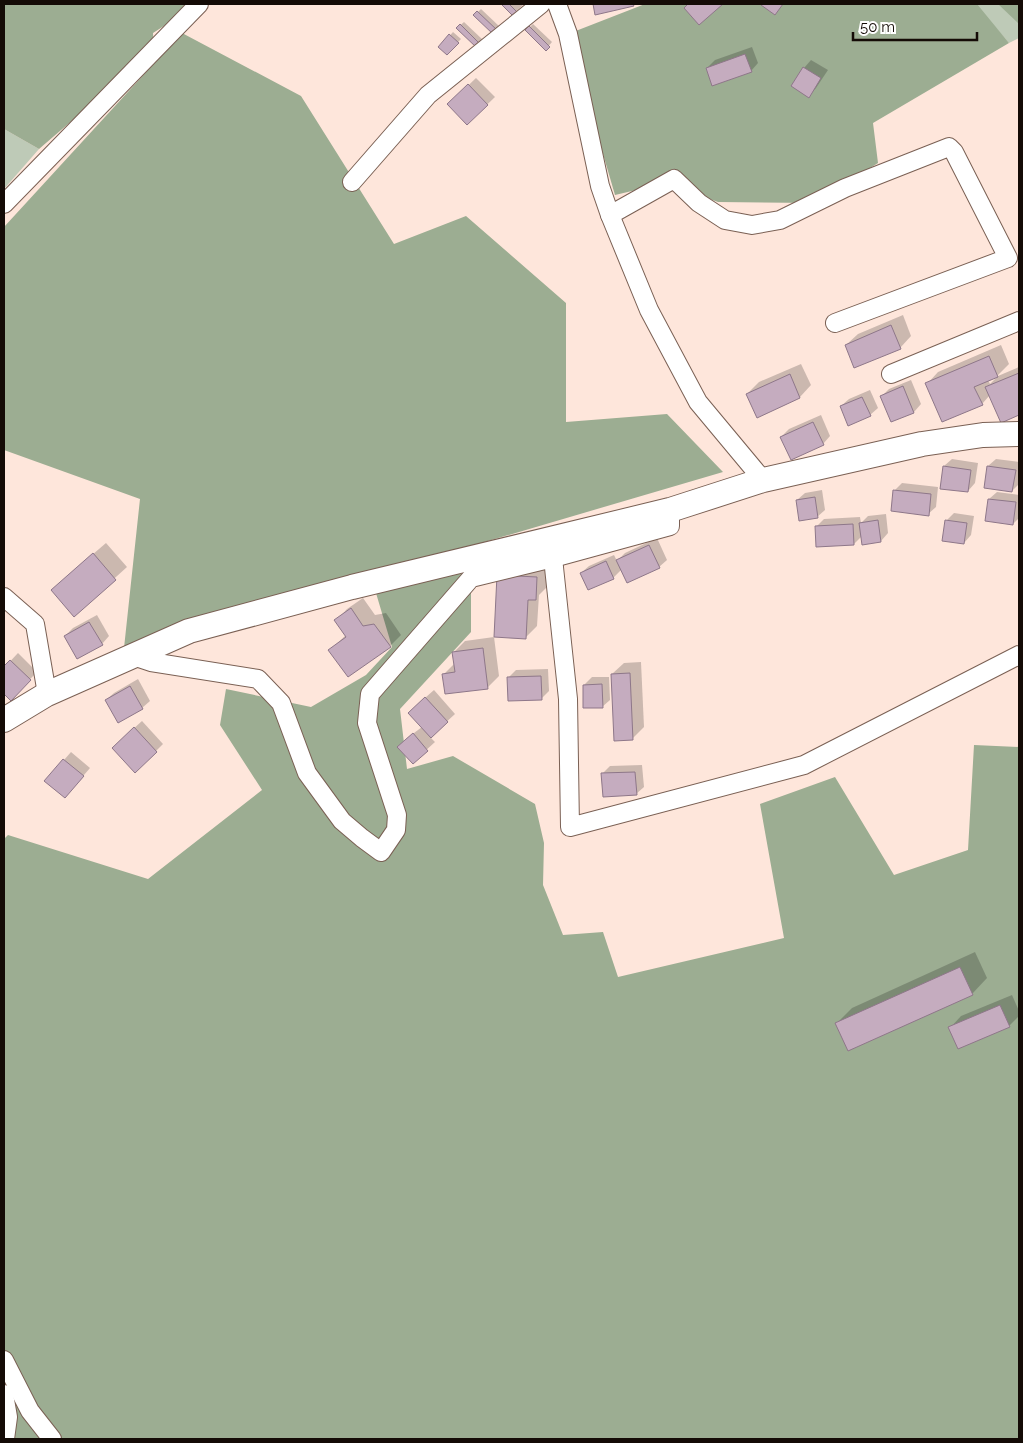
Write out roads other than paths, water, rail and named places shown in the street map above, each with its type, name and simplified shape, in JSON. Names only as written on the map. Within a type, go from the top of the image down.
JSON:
[{"type":"street","points":[[4,204],[198,4]]},
{"type":"street","points":[[352,182],[428,95],[540,4]]},
{"type":"street","points":[[557,4],[568,34],[600,186],[649,310],[698,402],[763,480]]},
{"type":"street","points":[[610,215],[674,179],[699,203],[725,220],[752,225],[780,220],[845,188],[949,147],[954,152],[1013,260],[835,323]]},
{"type":"street","points":[[891,374],[1019,321]]},
{"type":"street","points":[[4,720],[47,694],[189,631],[352,586],[670,510],[763,480],[922,444],[983,435],[1019,434]]},
{"type":"street","points":[[133,656],[151,662],[258,679],[281,703],[307,773],[342,821],[381,852],[396,830],[397,815],[367,723],[370,694],[471,578],[670,526],[670,510]]},
{"type":"street","points":[[553,558],[568,699],[570,828],[804,765],[1019,655]]},
{"type":"street","points":[[4,597],[35,624],[47,694]]},
{"type":"street","points":[[4,1360],[30,1411],[52,1439]]},
{"type":"street","points":[[4,1394],[8,1417],[4,1439]]}]
